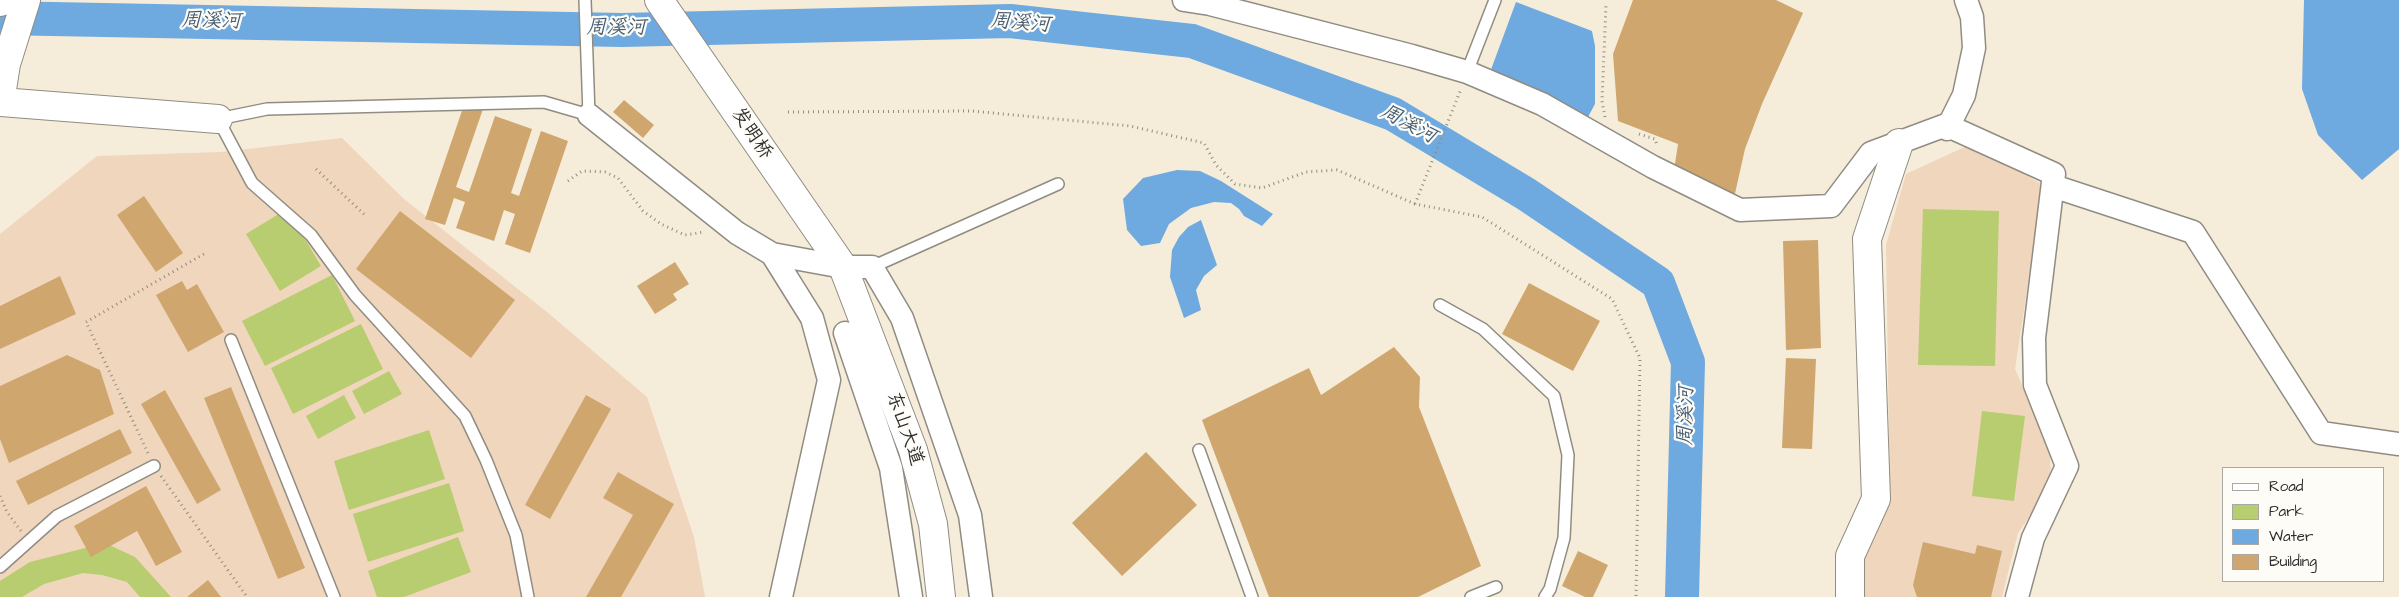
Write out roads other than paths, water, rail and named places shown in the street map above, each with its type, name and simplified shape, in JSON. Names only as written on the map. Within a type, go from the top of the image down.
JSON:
[{"type":"main road","points":[[26,0],[6,64],[1,102],[218,119]]},
{"type":"main road","name":"发明桥","points":[[659,1],[843,268]]},
{"type":"main road","points":[[1850,597],[1850,556],[1876,499],[1867,239],[1898,143]]},
{"type":"main road","name":"东山大道","points":[[843,268],[914,450],[933,524],[941,597]]},
{"type":"street","points":[[1184,0],[1249,14],[1467,72],[1542,104],[1653,167],[1740,210],[1831,206],[1871,153],[1946,125],[2054,174],[2034,338],[2035,385],[2067,466],[2033,538],[2017,597]]},
{"type":"street","points":[[1947,130],[1964,95],[1974,48],[1972,17],[1966,0]]},
{"type":"street","points":[[589,104],[737,233],[772,254],[843,268],[872,267],[902,318],[970,515],[982,597]]},
{"type":"street","points":[[2053,186],[2193,232],[2321,433],[2399,444]]},
{"type":"street","points":[[772,254],[812,318],[829,380],[781,597]]},
{"type":"street","points":[[845,333],[891,468],[911,597]]},
{"type":"lane","points":[[528,597],[516,535],[486,460],[465,416],[355,295],[311,235],[252,183],[218,119],[267,109],[544,102],[589,104],[585,0]]},
{"type":"lane","points":[[1467,72],[1495,0]]},
{"type":"lane","points":[[872,267],[1058,184]]},
{"type":"lane","points":[[1440,305],[1483,329],[1554,396],[1568,455],[1564,538],[1550,589],[1545,597]]},
{"type":"lane","points":[[231,340],[334,597]]},
{"type":"lane","points":[[1199,450],[1252,597]]},
{"type":"lane","points":[[0,567],[57,516],[154,466]]},
{"type":"lane","points":[[1471,597],[1496,587]]},
{"type":"water","points":[[2304,0],[2399,0],[2399,149],[2362,180],[2318,135],[2302,89]]},
{"type":"water","points":[[1516,2],[1592,31],[1595,46],[1595,104],[1588,117],[1489,75]]},
{"type":"water","points":[[1177,170],[1200,171],[1221,181],[1273,214],[1262,226],[1244,216],[1231,203],[1214,202],[1191,208],[1169,224],[1160,243],[1141,246],[1127,230],[1123,199],[1143,178]]},
{"type":"water","points":[[1201,220],[1217,265],[1204,276],[1196,290],[1201,310],[1184,318],[1170,277],[1172,250],[1179,237],[1188,227]]},
{"type":"waterway","name":"周溪河","points":[[0,18],[622,30],[1010,21],[1192,41],[1393,114],[1526,194],[1658,283],[1688,362],[1682,597]]}]
